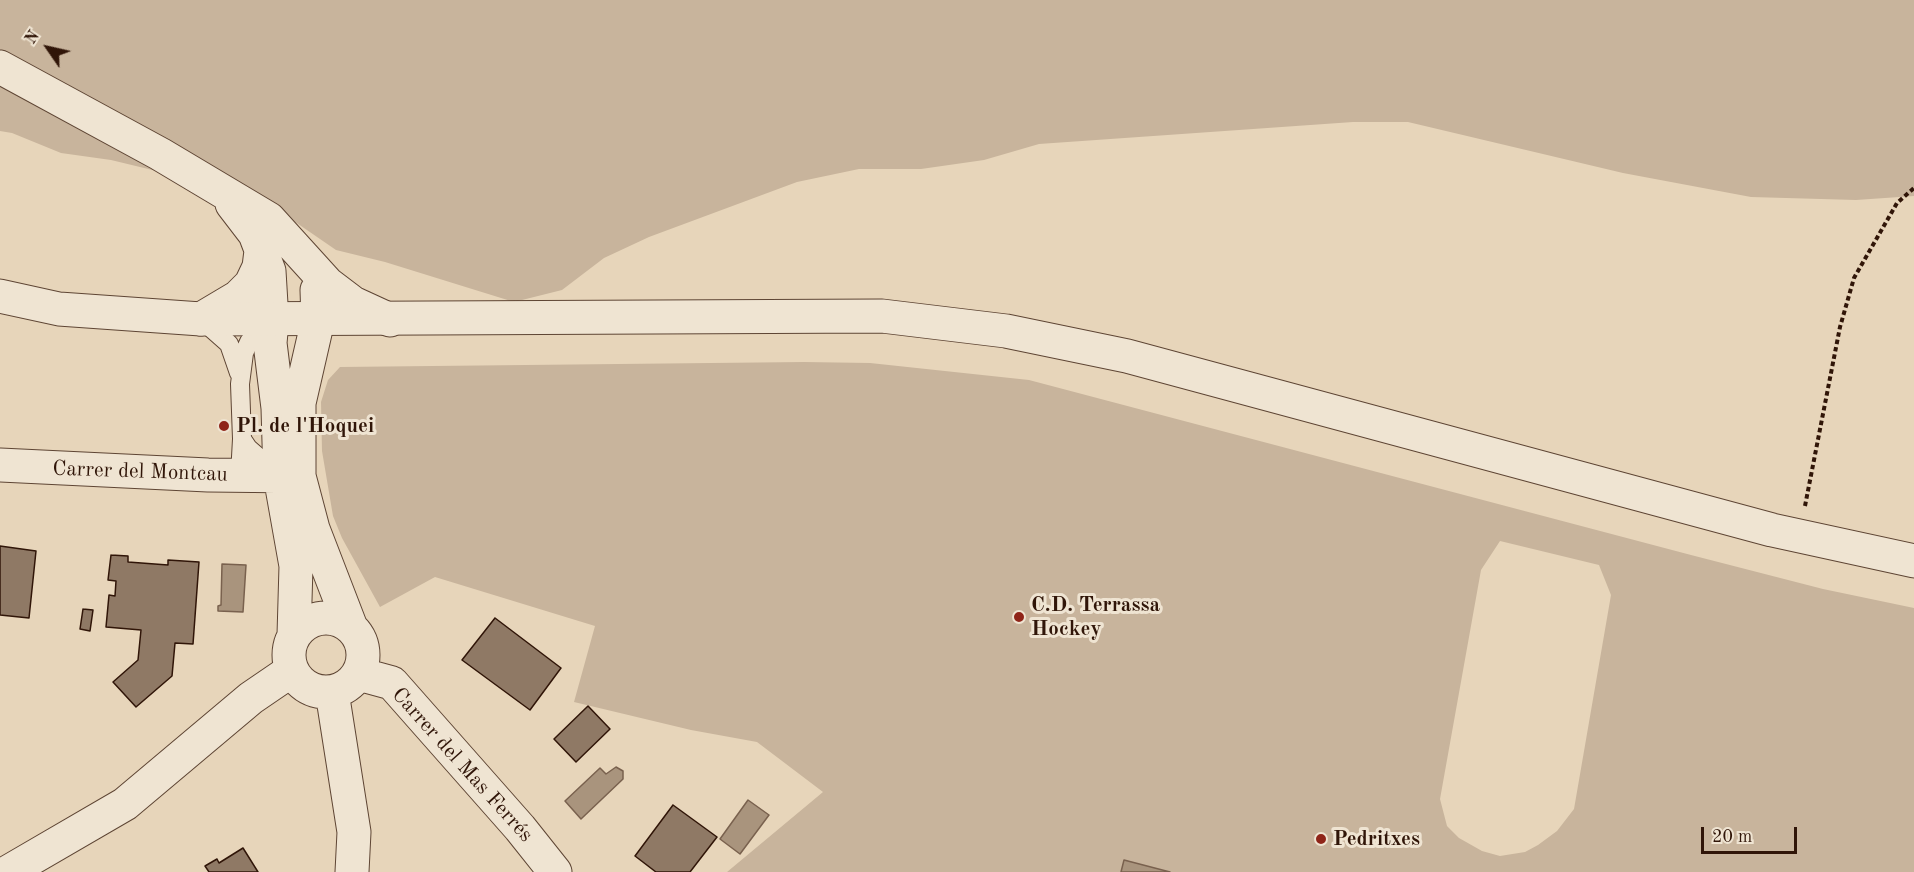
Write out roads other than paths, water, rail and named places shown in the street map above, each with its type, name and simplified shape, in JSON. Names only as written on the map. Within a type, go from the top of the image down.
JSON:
[{"type":"street","points":[[0,67],[269,219],[328,284],[370,314],[391,320]]},
{"type":"street","points":[[222,191],[255,234],[269,271],[272,321],[270,343],[290,476],[296,566],[294,635],[289,647],[292,670],[304,685],[317,691],[346,683],[364,661],[364,647],[358,634],[350,625],[338,618],[322,617],[308,621],[294,635]]},
{"type":"street","points":[[201,320],[238,297],[251,284],[259,267],[261,251]]},
{"type":"street","points":[[298,251],[316,282],[318,320],[298,403],[290,476],[350,625]]},
{"type":"street","points":[[0,296],[59,309],[201,320],[882,316],[1006,331],[1127,356],[1761,527],[1914,561]]},
{"type":"street","name":"Carrer del Montcau","points":[[0,465],[290,476]]},
{"type":"street","points":[[8,872],[125,804],[251,698],[292,670]]},
{"type":"street","points":[[346,683],[354,832],[352,872]]},
{"type":"street","name":"Carrer del Mas Ferrés","points":[[346,683],[392,683],[520,828],[555,872]]},
{"type":"lane","points":[[201,320],[229,344],[237,362],[242,439],[240,475]]},
{"type":"lane","points":[[240,384],[244,353],[249,342],[272,321]]},
{"type":"lane","points":[[242,439],[248,448],[290,476]]},
{"type":"place","name":"Pl. de l'Hoquei","points":[[224,426]]},
{"type":"place","name":"C.D. Terrassa Hockey","points":[[1019,617]]},
{"type":"place","name":"Pedritxes","points":[[1321,839]]}]
